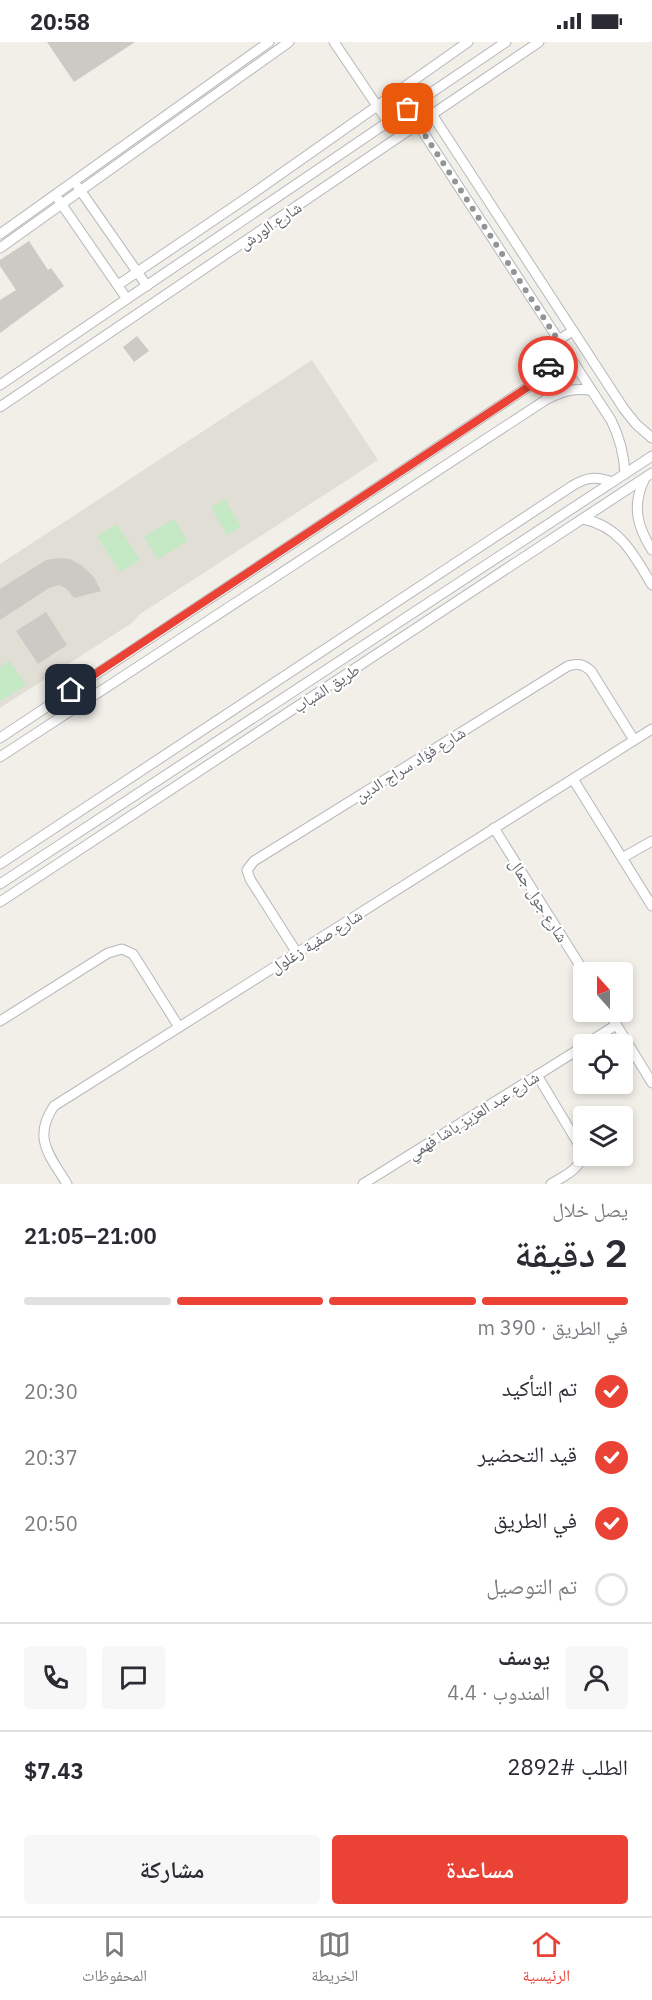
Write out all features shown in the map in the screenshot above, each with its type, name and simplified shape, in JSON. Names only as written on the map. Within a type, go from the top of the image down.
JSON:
[{"type":"street","points":[[0,234],[269,42]]},
{"type":"street","points":[[0,248],[289,42]]},
{"type":"street","points":[[334,42],[388,122]]},
{"type":"street","points":[[118,285],[468,42]]},
{"type":"street","name":"شارع الورش","points":[[0,385],[506,42]]},
{"type":"street","name":"شارع الورش","points":[[0,407],[539,42]]},
{"type":"street","points":[[422,99],[624,409],[652,438]]},
{"type":"street","points":[[408,109],[619,436],[624,455],[625,474]]},
{"type":"street","points":[[74,182],[147,286]]},
{"type":"street","points":[[55,195],[127,299]]},
{"type":"street","points":[[0,738],[534,383],[547,369],[558,340],[573,331]]},
{"type":"street","points":[[0,758],[546,399],[568,390],[591,390]]},
{"type":"street","name":"طريق الشباب","points":[[0,884],[652,456]]},
{"type":"street","points":[[648,476],[639,490],[637,516],[645,539],[652,550]]},
{"type":"street","name":"طريق الشباب","points":[[0,902],[648,476]]},
{"type":"street","points":[[0,864],[584,479],[599,477],[612,482]]},
{"type":"street","points":[[583,519],[594,521],[615,531],[630,548],[652,585]]},
{"type":"street","points":[[311,532],[321,546]]},
{"type":"street","points":[[630,548],[635,540],[645,539]]},
{"type":"street","points":[[241,578],[250,592]]},
{"type":"street","name":"شارع فؤاد سراج الدين","points":[[297,953],[250,879],[247,870],[254,861],[568,666],[576,664],[591,671],[634,740]]},
{"type":"street","points":[[88,678],[98,692]]},
{"type":"street","name":"شارع صفية زغلول","points":[[67,1184],[46,1149],[42,1134],[45,1119],[54,1106],[652,729]]},
{"type":"street","points":[[573,779],[652,906]]},
{"type":"street","name":"شارع جول جمال","points":[[495,828],[578,962]]},
{"type":"street","points":[[622,858],[652,840]]},
{"type":"street","points":[[0,1021],[108,953],[122,949],[133,954],[179,1027]]},
{"type":"street","points":[[614,1022],[652,1083]]},
{"type":"street","name":"شارع عبد العزيز باشا فهمي","points":[[602,1034],[616,1025]]},
{"type":"street","name":"شارع عبد العزيز باشا فهمي","points":[[363,1184],[573,1052]]},
{"type":"street","points":[[537,1075],[582,1150],[583,1157],[577,1168],[551,1184]]},
{"type":"shaded area","points":[[312,360],[378,460],[0,708],[0,564]]},
{"type":"green space","points":[[225,499],[241,527],[227,535],[211,507]]},
{"type":"green space","points":[[174,519],[188,541],[158,559],[144,537]]},
{"type":"green space","points":[[117,524],[140,560],[120,572],[97,536]]},
{"type":"green space","points":[[10,661],[26,685],[0,701],[0,667]]},
{"type":"building","points":[[47,42],[135,42],[74,82]]},
{"type":"building","points":[[29,241],[48,270],[51,268],[64,286],[0,333],[0,300],[16,290],[0,266],[0,260]]},
{"type":"building","points":[[137,336],[149,351],[134,362],[123,347]]},
{"type":"building","points":[[70,559],[81,565],[94,577],[101,591],[74,598],[67,589],[59,585],[49,588],[0,620],[0,589],[46,560]]},
{"type":"building","points":[[46,612],[67,645],[38,664],[16,631]]},
{"type":"way so far","points":[[408,109],[558,340],[548,366]]},
{"type":"route","points":[[71,690],[534,383],[548,366]]}]
